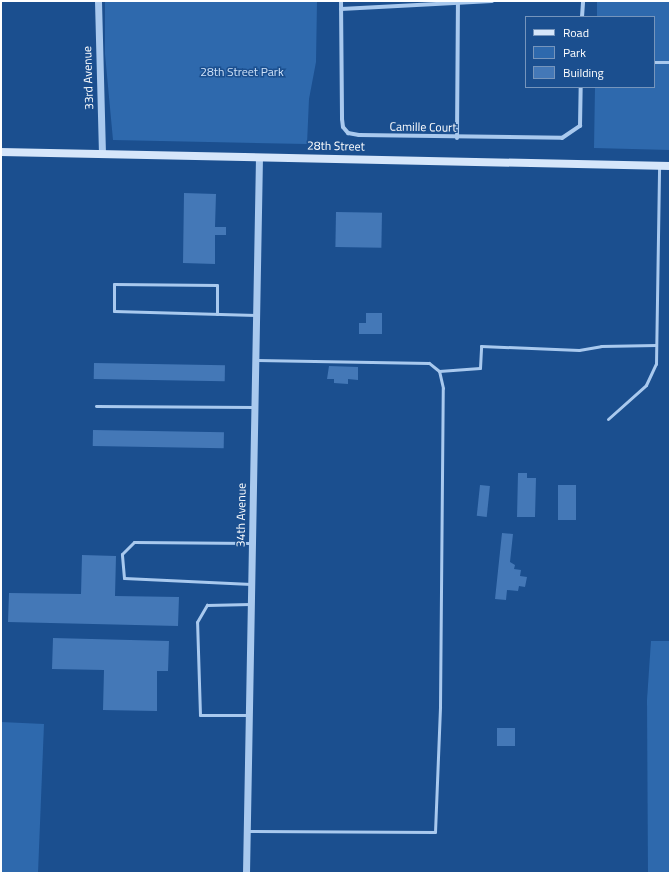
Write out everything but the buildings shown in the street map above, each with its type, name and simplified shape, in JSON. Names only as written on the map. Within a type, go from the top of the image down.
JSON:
[{"type":"main road","name":"28th Street","points":[[1,152],[670,166]]},
{"type":"street","name":"33rd Avenue","points":[[98,1],[102,154]]},
{"type":"street","name":"Camille Court","points":[[341,1],[343,127],[348,133],[358,135],[457,138],[562,138],[580,126],[581,88]]},
{"type":"street","points":[[341,9],[492,1]]},
{"type":"street","points":[[582,16],[583,1]]},
{"type":"street","points":[[457,138],[458,2]]},
{"type":"street","name":"34th Avenue","points":[[246,873],[259,157]]},
{"type":"lane","points":[[655,62],[670,62]]},
{"type":"lane","points":[[608,420],[646,385],[656,364],[659,166]]},
{"type":"lane","points":[[218,314],[217,285],[114,284],[114,311],[218,314],[256,315]]},
{"type":"lane","points":[[255,360],[429,364],[439,371],[480,368],[481,346],[579,350],[601,346],[656,345]]},
{"type":"lane","points":[[246,831],[435,832],[440,706],[443,388],[439,371]]},
{"type":"lane","points":[[96,406],[254,407]]},
{"type":"lane","points":[[251,543],[134,542],[122,554],[124,578],[251,584]]},
{"type":"lane","points":[[248,715],[200,715],[197,622],[207,605],[250,604]]},
{"type":"green space","name":"28th Street Park","points":[[105,1],[317,1],[316,62],[309,99],[307,144],[113,140],[105,54]]},
{"type":"green space","points":[[597,1],[670,1],[670,150],[594,148],[595,88],[655,88],[655,16],[597,16]]},
{"type":"green space","points":[[651,641],[670,641],[670,873],[648,873],[647,700]]},
{"type":"green space","points":[[1,722],[44,724],[38,873],[1,873]]}]
